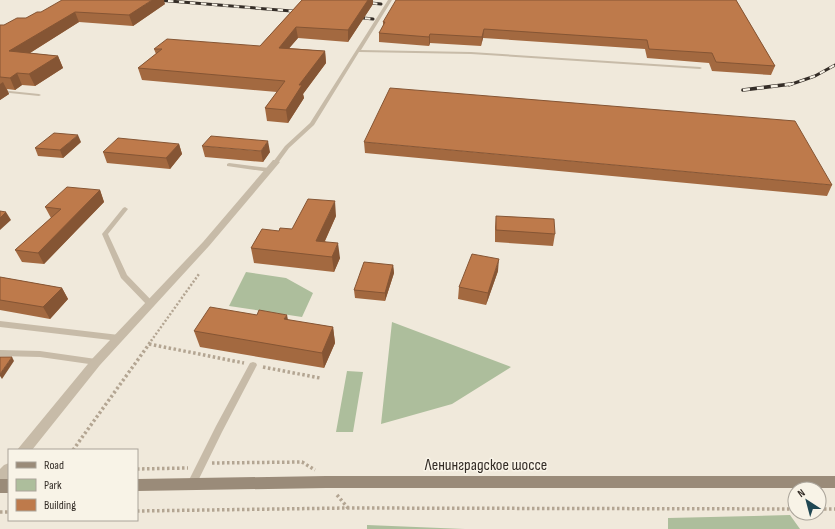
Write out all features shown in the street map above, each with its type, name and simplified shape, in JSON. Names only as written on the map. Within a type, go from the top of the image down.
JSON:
[{"type":"main road","name":"Ленинградское шоссе","points":[[138,485],[326,482],[835,482]]},
{"type":"street","points":[[25,449],[96,362],[206,244],[276,162]]},
{"type":"street","points":[[0,479],[8,470]]},
{"type":"lane","points":[[276,162],[287,147],[312,124],[390,0]]},
{"type":"lane","points":[[358,51],[471,53],[700,68]]},
{"type":"lane","points":[[0,91],[39,95]]},
{"type":"lane","points":[[229,165],[269,170]]},
{"type":"lane","points":[[125,209],[105,234],[124,276],[150,304]]},
{"type":"lane","points":[[0,324],[119,338]]},
{"type":"lane","points":[[0,353],[40,354],[96,362]]},
{"type":"lane","points":[[192,484],[253,365]]},
{"type":"path","points":[[74,449],[200,274]]},
{"type":"path","points":[[149,344],[320,378]]},
{"type":"path","points":[[138,469],[188,468],[202,463],[302,462],[311,466]]},
{"type":"path","points":[[138,511],[348,508],[787,509]]},
{"type":"green space","points":[[246,272],[286,278],[313,293],[302,317],[229,306]]},
{"type":"green space","points":[[392,322],[511,367],[452,404],[381,424]]},
{"type":"green space","points":[[347,371],[363,372],[353,432],[336,432]]},
{"type":"green space","points":[[787,515],[787,521],[794,521],[800,529],[668,529],[668,518]]},
{"type":"green space","points":[[367,525],[465,529],[367,529]]},
{"type":"building","points":[[62,0],[152,0],[129,15],[75,12],[9,51],[58,56],[29,74],[17,73],[10,78],[0,77],[0,25],[4,25],[17,18],[26,18],[37,12],[41,12]]},
{"type":"building","points":[[302,0],[368,0],[348,30],[296,27],[279,48],[325,51],[299,85],[302,85],[286,110],[265,108],[285,81],[138,68],[162,49],[154,49],[167,39],[260,46]]},
{"type":"building","points":[[396,0],[736,0],[775,66],[716,62],[712,53],[649,49],[647,40],[484,29],[482,37],[430,34],[429,37],[379,33],[385,22],[383,22]]},
{"type":"building","points":[[390,88],[795,121],[832,185],[364,142]]},
{"type":"building","points":[[54,133],[78,135],[60,150],[35,148]]},
{"type":"building","points":[[211,136],[268,141],[261,151],[202,146]]},
{"type":"building","points":[[118,138],[179,144],[166,158],[103,152]]},
{"type":"building","points":[[67,187],[100,190],[38,253],[15,250],[61,209],[45,207]]},
{"type":"building","points":[[308,199],[335,201],[316,241],[338,243],[332,257],[251,248],[262,229],[279,231],[280,228],[292,229]]},
{"type":"building","points":[[0,211],[6,212],[0,218]]},
{"type":"building","points":[[496,216],[554,219],[555,234],[496,230]]},
{"type":"building","points":[[472,254],[499,259],[488,293],[459,287]]},
{"type":"building","points":[[364,262],[393,265],[385,293],[354,290]]},
{"type":"building","points":[[0,277],[62,288],[43,307],[0,300]]},
{"type":"building","points":[[210,307],[257,315],[259,310],[287,315],[284,319],[333,327],[322,353],[194,331]]},
{"type":"building","points":[[0,357],[12,357],[0,374]]},
{"type":"railway","points":[[157,0],[304,12]]},
{"type":"railway","points":[[361,2],[381,4]]},
{"type":"railway","points":[[354,17],[373,19]]},
{"type":"railway","points":[[789,85],[815,76],[835,65]]},
{"type":"railway","points":[[743,90],[791,84]]}]
